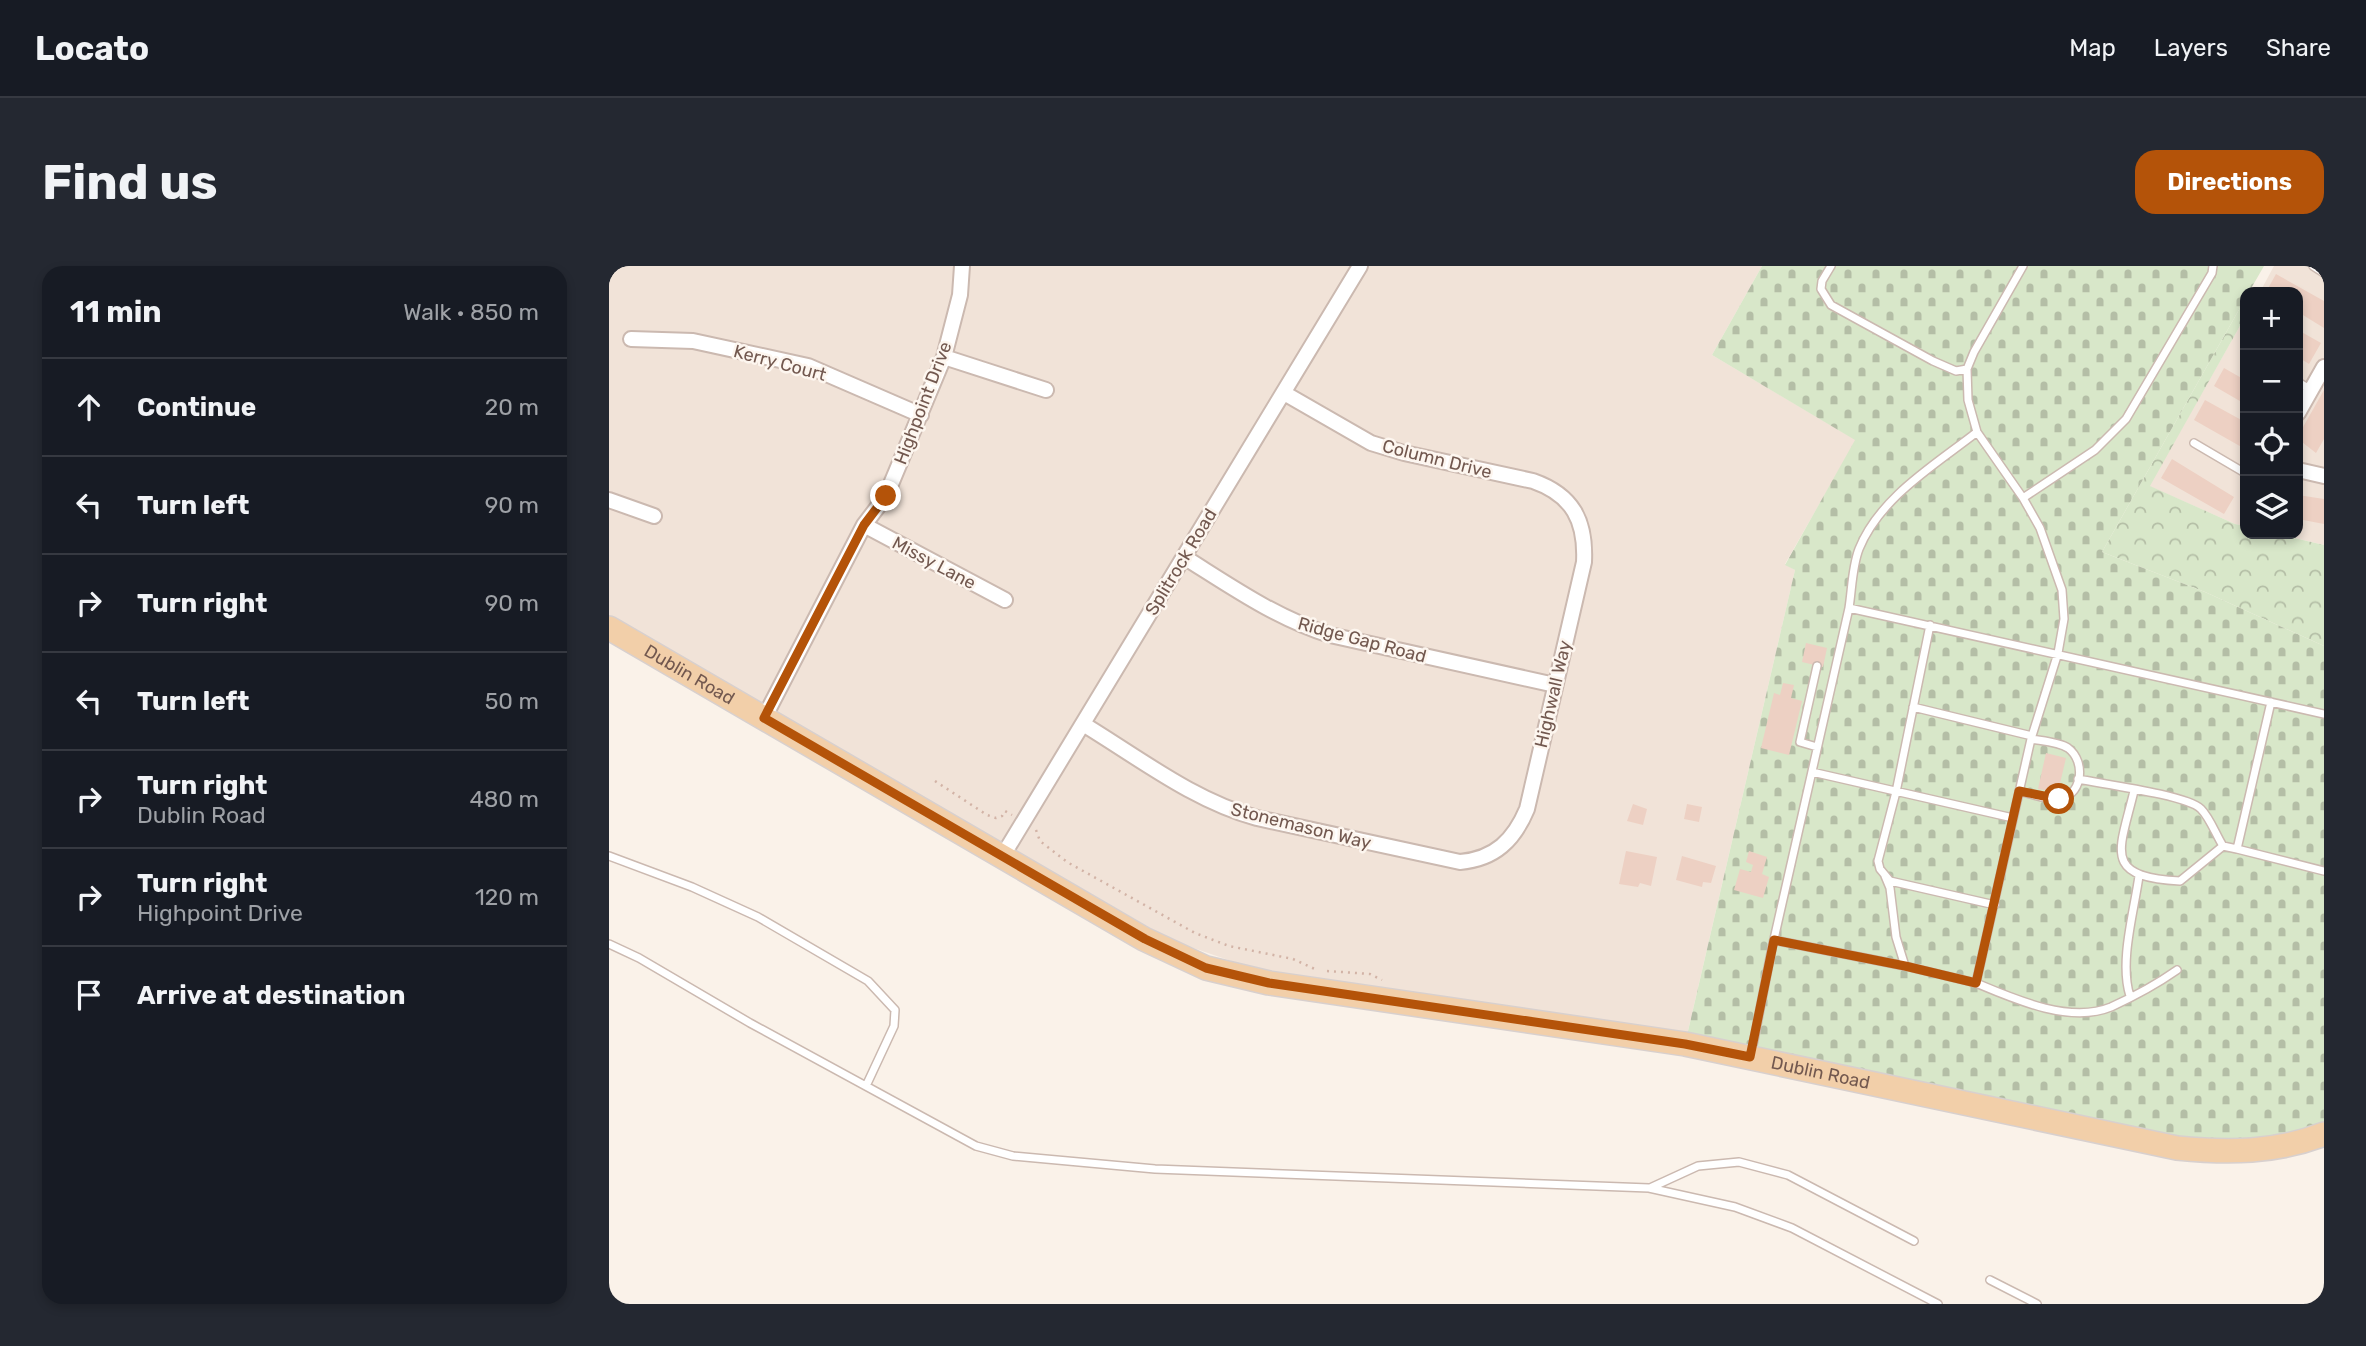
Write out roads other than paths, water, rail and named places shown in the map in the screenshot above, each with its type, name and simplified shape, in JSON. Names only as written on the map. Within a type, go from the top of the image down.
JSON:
[{"type":"main road","name":"Dublin Road","points":[[609,628],[1145,939],[1206,968],[1269,983],[1685,1044],[2177,1148],[2208,1151],[2255,1150],[2291,1145],[2324,1134]]},
{"type":"street","name":"Highpoint Drive","points":[[764,718],[864,525],[886,496],[944,357],[960,295],[962,266]]},
{"type":"street","name":"Splitrock Road","points":[[1002,857],[1360,266]]},
{"type":"street","name":"Kerry Court","points":[[631,339],[693,341],[809,366],[921,415]]},
{"type":"street","points":[[944,357],[1046,390]]},
{"type":"street","points":[[2304,386],[2324,367]]},
{"type":"street","name":"Column Drive","points":[[1284,393],[1371,443],[1548,486],[1574,510],[1582,527]]},
{"type":"street","points":[[2303,471],[2324,476]]},
{"type":"street","points":[[609,500],[654,516]]},
{"type":"street","name":"Missy Lane","points":[[864,525],[1005,600]]},
{"type":"street","name":"Highwall Way","points":[[1497,851],[1516,833],[1527,809],[1584,562],[1582,527]]},
{"type":"street","name":"Ridge Gap Road","points":[[1184,557],[1269,611],[1298,625],[1329,635],[1555,685]]},
{"type":"street","name":"Stonemason Way","points":[[1083,724],[1228,810],[1447,860],[1473,861],[1497,851]]},
{"type":"lane","points":[[1831,266],[1822,281],[1821,289],[1831,305],[1909,350],[1957,371],[1967,369]]},
{"type":"lane","points":[[1976,983],[2031,737],[2058,653],[2064,618],[2062,590],[2049,549],[2023,498],[1977,432],[1968,400],[1967,369],[2023,266]]},
{"type":"lane","points":[[2023,498],[2095,450],[2126,419],[2206,284],[2213,266]]},
{"type":"lane","points":[[2313,266],[2324,272]]},
{"type":"lane","points":[[1750,1057],[1849,608],[1859,550],[1881,513],[1907,487],[1977,432]]},
{"type":"lane","points":[[2194,443],[2240,470]]},
{"type":"lane","points":[[1849,608],[2324,714]]},
{"type":"lane","points":[[1905,966],[1896,937],[1890,888],[1878,861],[1896,792],[1930,625]]},
{"type":"lane","points":[[1817,666],[1800,742],[1817,747]]},
{"type":"lane","points":[[1815,678],[1832,682]]},
{"type":"lane","points":[[2237,849],[2271,702]]},
{"type":"lane","points":[[1913,707],[2068,748],[2077,759],[2080,768],[2078,779],[2076,788],[2070,795],[2059,799],[2019,791]]},
{"type":"lane","points":[[1812,772],[2013,818]]},
{"type":"lane","points":[[2078,779],[2177,798],[2200,807],[2223,846],[2324,871]]},
{"type":"lane","points":[[2134,791],[2120,854],[2126,867],[2139,876],[2180,881],[2223,846]]},
{"type":"lane","points":[[609,856],[692,887],[758,917],[868,981],[895,1010],[894,1026],[866,1086]]},
{"type":"lane","points":[[1885,876],[1890,881],[1995,905]]},
{"type":"lane","points":[[2130,996],[2126,983],[2126,965],[2139,876]]},
{"type":"lane","points":[[1774,940],[1976,983],[2048,1008],[2075,1013],[2109,1008],[2177,970]]},
{"type":"lane","points":[[609,944],[639,958],[750,1023],[976,1146],[1013,1156],[1155,1169],[1649,1188],[1735,1207],[1792,1228],[1938,1304]]},
{"type":"lane","points":[[1649,1188],[1698,1166],[1739,1162],[1788,1175],[1914,1241]]},
{"type":"lane","points":[[1990,1280],[2037,1304]]}]
